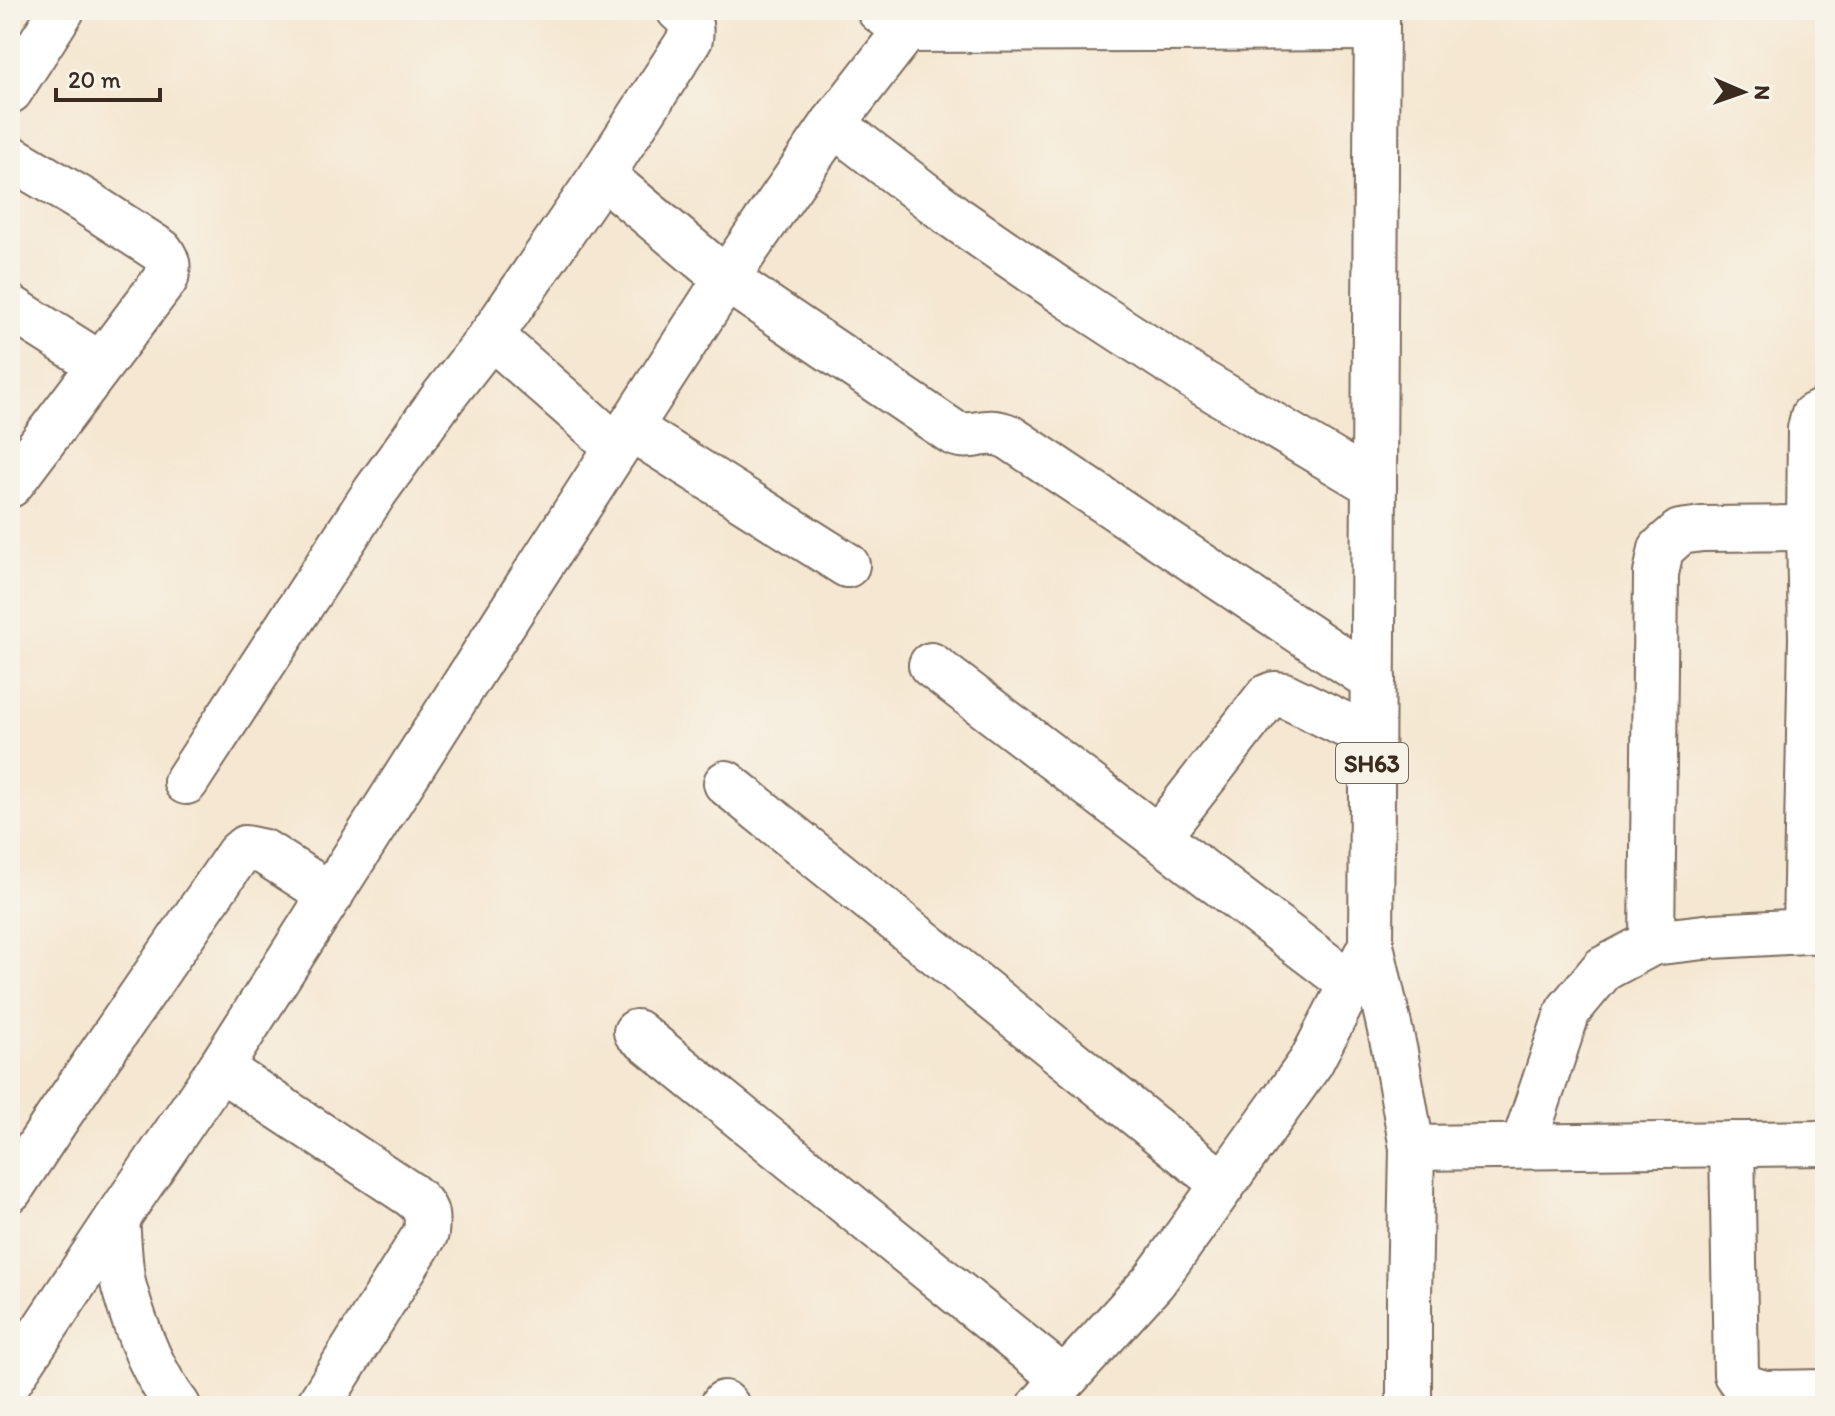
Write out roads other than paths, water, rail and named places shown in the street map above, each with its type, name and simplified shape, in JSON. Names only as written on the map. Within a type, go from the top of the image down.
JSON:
[{"type":"street","points":[[186,782],[375,492],[491,336],[602,175],[690,39],[692,27],[679,10]]},
{"type":"street","points":[[10,91],[50,14]]},
{"type":"street","points":[[10,1380],[220,1068],[726,279],[833,124],[901,17],[1377,19]]},
{"type":"street","name":"SH63","points":[[1052,1392],[1154,1281],[1311,1062],[1371,945],[1377,19]]},
{"type":"street","points":[[833,124],[954,217],[1067,295],[1196,379],[1374,485]]},
{"type":"street","points":[[10,157],[161,251],[168,268],[166,278],[14,471]]},
{"type":"street","points":[[602,175],[726,279],[954,433],[963,437],[985,431],[1009,437],[1373,680]]},
{"type":"street","points":[[10,307],[100,364]]},
{"type":"street","points":[[491,336],[624,438],[847,565]]},
{"type":"street","points":[[1523,1146],[1568,1011],[1603,969],[1652,943],[1815,930],[1817,782],[1811,638],[1810,429],[1813,416],[1825,410]]},
{"type":"street","points":[[1652,943],[1656,574],[1661,549],[1680,532],[1809,528]]},
{"type":"street","points":[[931,665],[1351,984]]},
{"type":"street","points":[[1158,837],[1267,697],[1284,695],[1372,738]]},
{"type":"street","points":[[726,783],[1223,1184]]},
{"type":"street","points":[[10,1190],[238,854],[245,848],[264,852],[331,895]]},
{"type":"street","points":[[1371,945],[1412,1148],[1409,1406]]},
{"type":"street","points":[[636,1032],[1052,1392]]},
{"type":"street","points":[[220,1068],[411,1195],[423,1204],[427,1217],[426,1233],[318,1406]]},
{"type":"street","points":[[1412,1148],[1825,1143]]},
{"type":"street","points":[[1732,1144],[1736,1374],[1745,1387],[1764,1393],[1825,1392]]},
{"type":"street","points":[[117,1219],[124,1285],[143,1343],[178,1406]]}]
